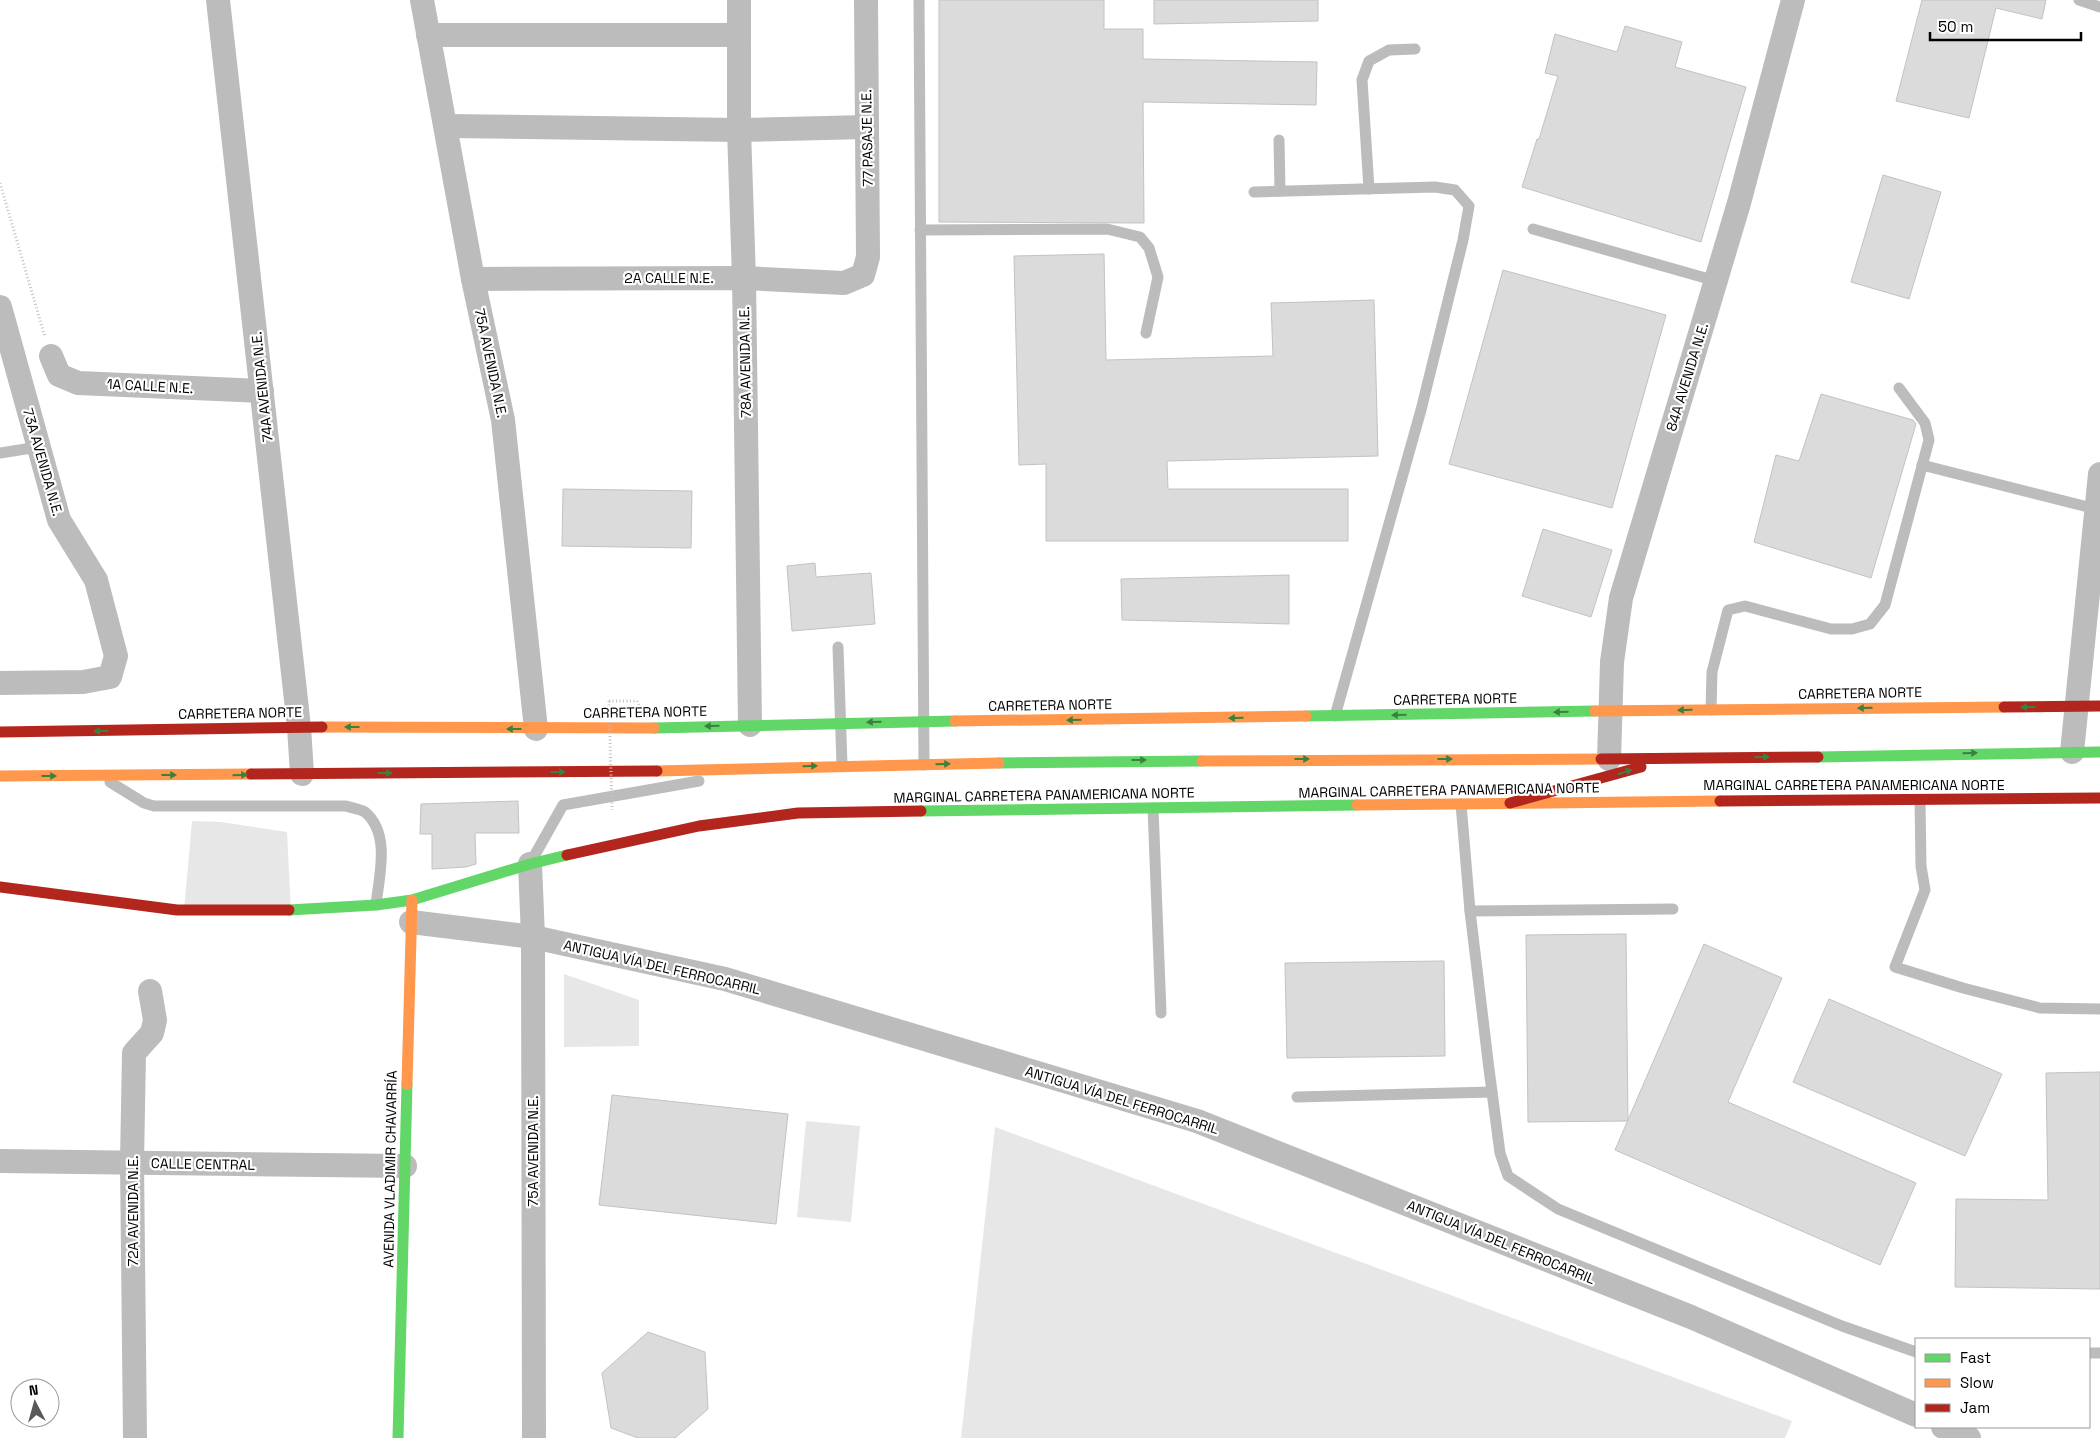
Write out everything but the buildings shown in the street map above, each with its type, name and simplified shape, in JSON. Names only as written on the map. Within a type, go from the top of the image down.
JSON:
[{"type":"main road","name":"CARRETERA NORTE","points":[[0,732],[299,727],[536,729],[1610,711],[2088,706]]},
{"type":"main road","points":[[0,776],[639,771],[1090,760],[1669,759],[2100,752]]},
{"type":"main road","points":[[1510,803],[1669,759]]},
{"type":"main road","name":"MARGINAL CARRETERA PANAMERICANA NORTE","points":[[0,887],[177,910],[266,911],[376,906],[411,911],[530,864],[699,826],[798,813],[1510,803],[2100,798]]},
{"type":"main road","name":"AVENIDA VLADIMIR CHAVARRÍA","points":[[398,1438],[411,911]]},
{"type":"street","name":"74A AVENIDA N.E.","points":[[218,0],[299,727],[302,774]]},
{"type":"street","name":"75A AVENIDA N.E.","points":[[422,0],[473,279],[503,420],[536,729]]},
{"type":"street","name":"78A AVENIDA N.E.","points":[[739,0],[739,130],[744,278],[750,725]]},
{"type":"street","name":"77 PASAJE N.E.","points":[[863,275],[868,257],[866,0]]},
{"type":"street","name":"84A AVENIDA N.E.","points":[[1609,759],[1612,662],[1621,598],[1716,281],[1793,0]]},
{"type":"street","points":[[428,35],[739,35]]},
{"type":"street","points":[[446,126],[739,130],[867,127]]},
{"type":"street","name":"2A CALLE N.E.","points":[[473,279],[744,278],[844,283],[863,275]]},
{"type":"street","name":"73A AVENIDA N.E.","points":[[0,307],[59,520],[96,580],[116,656],[110,677],[83,682],[0,683]]},
{"type":"street","name":"1A CALLE N.E.","points":[[51,356],[59,375],[78,383],[262,391]]},
{"type":"street","points":[[2072,752],[2088,706],[2096,509],[2100,474]]},
{"type":"street","name":"75A AVENIDA N.E.","points":[[530,864],[533,937],[534,1438]]},
{"type":"street","name":"ANTIGUA VÍA DEL FERROCARRIL","points":[[411,911],[725,979],[1196,1121],[1691,1317],[1915,1415]]},
{"type":"street","name":"72A AVENIDA N.E.","points":[[135,1438],[132,1163],[134,1052],[152,1033],[155,1020],[150,991]]},
{"type":"street","name":"CALLE CENTRAL","points":[[0,1161],[405,1166]]},
{"type":"street","points":[[1945,1428],[1969,1438]]},
{"type":"lane","points":[[919,0],[924,765]]},
{"type":"lane","points":[[2079,0],[2100,7]]},
{"type":"lane","points":[[1369,189],[1362,80],[1369,61],[1390,50],[1415,49]]},
{"type":"lane","points":[[1279,140],[1280,191]]},
{"type":"lane","points":[[1254,192],[1435,187],[1455,190],[1469,206],[1463,240],[1421,410],[1335,717]]},
{"type":"lane","points":[[920,230],[1107,229],[1140,236],[1149,248],[1158,277],[1146,333]]},
{"type":"lane","points":[[1533,229],[1716,281]]},
{"type":"lane","points":[[1711,710],[1712,672],[1728,610],[1745,606],[1832,628],[1852,629],[1870,624],[1885,605],[1929,440],[1925,423],[1899,388]]},
{"type":"lane","points":[[0,453],[38,447]]},
{"type":"lane","points":[[1922,465],[2096,509]]},
{"type":"lane","points":[[838,646],[842,765]]},
{"type":"lane","points":[[530,864],[563,805],[783,767]]},
{"type":"lane","points":[[101,776],[144,803],[154,806],[346,806],[363,811],[377,826],[382,854],[376,906]]},
{"type":"lane","points":[[1920,800],[1921,866],[1925,890],[1894,967],[1963,988],[2040,1008],[2100,1009]]},
{"type":"lane","points":[[1461,804],[1470,912],[1492,1092],[1500,1153],[1508,1176],[1558,1209],[1842,1326],[1915,1352]]},
{"type":"lane","points":[[1154,808],[1161,1013]]},
{"type":"lane","points":[[1470,912],[1673,909]]},
{"type":"lane","points":[[1296,1097],[1492,1092]]},
{"type":"path","points":[[0,182],[51,356]]},
{"type":"path","points":[[612,810],[608,701],[637,701]]},
{"type":"shaded area","points":[[192,821],[221,822],[287,832],[291,910],[184,910]]},
{"type":"shaded area","points":[[564,974],[639,1000],[639,1046],[564,1047]]},
{"type":"shaded area","points":[[806,1121],[860,1126],[851,1222],[797,1217]]},
{"type":"shaded area","points":[[995,1127],[1792,1421],[1785,1438],[961,1438]]},
{"type":"traffic: fast","points":[[1306,716],[1595,711]]},
{"type":"traffic: fast","points":[[654,728],[955,721]]},
{"type":"traffic: fast","points":[[1818,757],[2100,752]]},
{"type":"traffic: fast","points":[[999,763],[1202,761]]},
{"type":"traffic: fast","points":[[921,811],[1357,805]]},
{"type":"traffic: fast","points":[[289,910],[376,905],[412,900],[530,864],[567,855]]},
{"type":"traffic: fast","points":[[398,1438],[407,1084]]},
{"type":"traffic: slow","points":[[1595,711],[2004,707]]},
{"type":"traffic: slow","points":[[955,721],[1306,716]]},
{"type":"traffic: slow","points":[[322,727],[654,728]]},
{"type":"traffic: slow","points":[[1202,761],[1601,759]]},
{"type":"traffic: slow","points":[[657,771],[999,763]]},
{"type":"traffic: slow","points":[[0,776],[251,774]]},
{"type":"traffic: slow","points":[[1357,805],[1720,801]]},
{"type":"traffic: slow","points":[[407,1084],[412,900]]},
{"type":"traffic: jam","points":[[2004,707],[2100,706]]},
{"type":"traffic: jam","points":[[0,732],[322,727]]},
{"type":"traffic: jam","points":[[1601,759],[1818,757]]},
{"type":"traffic: jam","points":[[1510,803],[1641,767]]},
{"type":"traffic: jam","points":[[251,774],[657,771]]},
{"type":"traffic: jam","points":[[1720,801],[2100,798]]},
{"type":"traffic: jam","points":[[567,855],[699,826],[798,813],[921,811]]},
{"type":"traffic: jam","points":[[0,887],[177,910],[289,910]]}]
